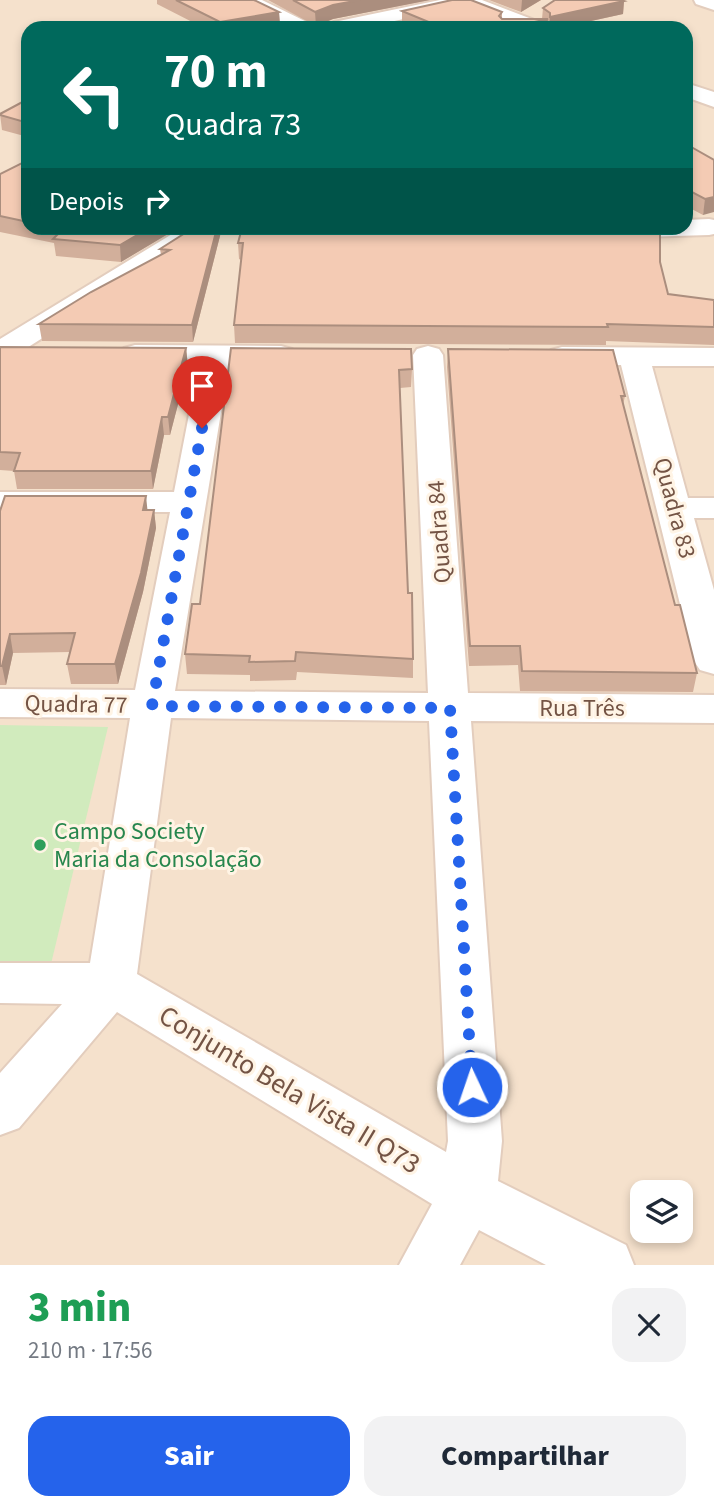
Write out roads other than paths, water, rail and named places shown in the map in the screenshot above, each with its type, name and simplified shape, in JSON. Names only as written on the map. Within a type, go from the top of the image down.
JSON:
[{"type":"street","points":[[247,0],[290,21]]},
{"type":"street","points":[[367,21],[466,0],[525,21]]},
{"type":"street","points":[[702,0],[714,4]]},
{"type":"street","points":[[693,92],[714,100]]},
{"type":"street","points":[[0,352],[188,235]]},
{"type":"street","points":[[0,352],[54,353]]},
{"type":"street","points":[[108,354],[309,355]]},
{"type":"street","points":[[0,1111],[111,984],[152,706],[216,354]]},
{"type":"street","name":"Quadra 84","points":[[428,355],[475,1141],[468,1195]]},
{"type":"street","points":[[538,356],[714,357]]},
{"type":"street","name":"Quadra 83","points":[[634,356],[714,661]]},
{"type":"street","points":[[0,502],[189,502]]},
{"type":"street","points":[[676,508],[714,508]]},
{"type":"street","name":"Quadra 77","points":[[0,703],[450,708]]},
{"type":"street","name":"Rua Três","points":[[450,708],[714,709]]},
{"type":"street","points":[[0,983],[111,984]]},
{"type":"street","name":"Conjunto Bela Vista II Q73","points":[[111,984],[468,1195],[605,1265]]},
{"type":"street","points":[[428,1265],[468,1195]]},
{"type":"place","name":"Campo Society Maria da Consolação","points":[[40,845]]}]
